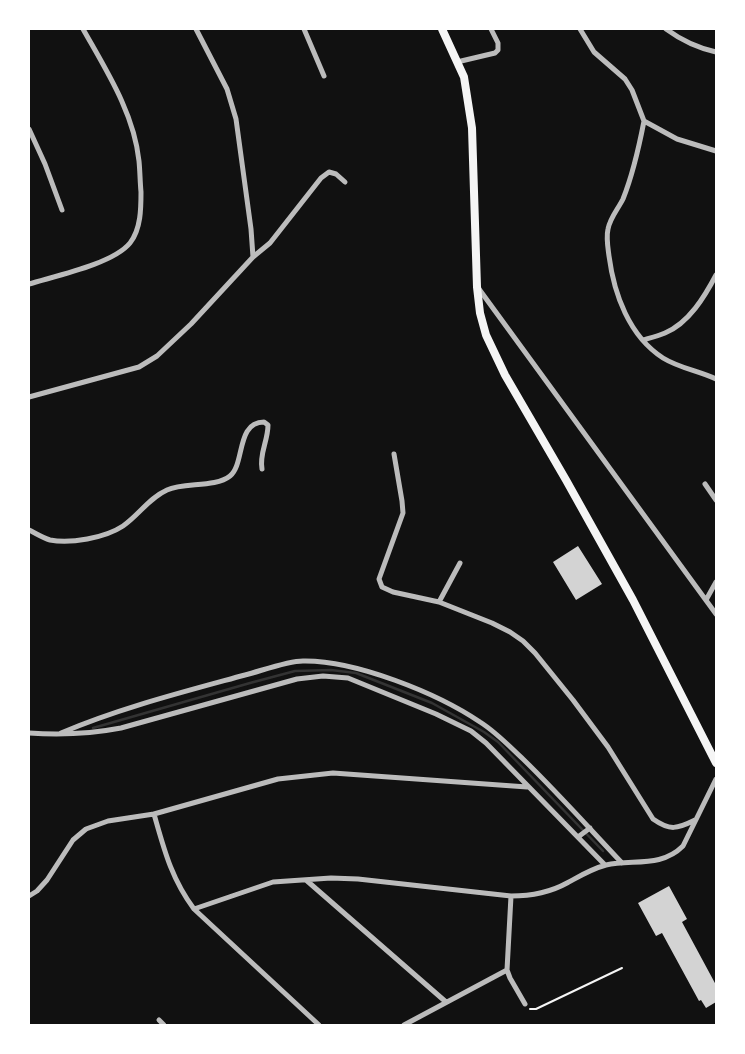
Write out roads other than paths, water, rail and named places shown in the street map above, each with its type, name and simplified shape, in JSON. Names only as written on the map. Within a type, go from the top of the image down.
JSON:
[{"type":"main road","points":[[442,29],[464,77],[472,128],[477,287],[480,312],[486,335],[505,375],[633,600],[716,763]]},
{"type":"street","points":[[29,284],[100,262],[118,253],[130,242],[138,228],[141,206],[139,160],[130,124],[118,93],[83,29]]},
{"type":"street","points":[[196,29],[227,89],[236,119],[250,219],[253,257]]},
{"type":"street","points":[[304,29],[324,76]]},
{"type":"street","points":[[457,62],[495,53],[498,50],[498,42],[491,29]]},
{"type":"street","points":[[580,29],[594,52],[625,79],[632,90],[644,121],[627,186],[607,232],[610,266],[615,291],[621,307],[642,340],[663,358],[716,379]]},
{"type":"street","points":[[666,29],[675,36],[700,48],[716,52]]},
{"type":"street","points":[[644,121],[677,139],[716,151]]},
{"type":"street","points":[[29,129],[45,164],[62,210]]},
{"type":"street","points":[[29,397],[139,367],[157,356],[191,324],[253,257],[270,243],[321,178],[329,172],[336,174],[345,182]]},
{"type":"street","points":[[642,340],[667,333],[689,316],[705,297],[716,275]]},
{"type":"street","points":[[477,287],[716,614]]},
{"type":"street","points":[[29,530],[49,540],[74,542],[102,535],[123,526],[157,495],[169,489],[219,481],[230,476],[236,468],[243,440],[251,426],[258,422],[264,422],[268,425],[266,440],[261,454],[262,470]]},
{"type":"street","points":[[394,454],[403,513],[379,579],[382,587],[393,592],[439,602],[510,632],[535,653],[573,700],[608,747],[653,819],[661,825],[671,828],[678,828],[696,820]]},
{"type":"street","points":[[705,484],[716,500]]},
{"type":"street","points":[[439,602],[460,563]]},
{"type":"street","points":[[706,600],[716,582]]},
{"type":"street","points":[[58,735],[89,722],[187,691],[301,660],[343,664],[386,677],[447,702],[481,722],[500,737],[539,774],[584,832],[605,865]]},
{"type":"street","points":[[29,733],[58,735],[96,733],[121,728],[297,679],[323,676],[348,678],[405,700],[470,731],[486,743],[528,787],[622,863]]},
{"type":"street","points":[[29,896],[37,891],[47,880],[79,833],[97,824],[154,814],[278,779],[333,773],[528,787]]},
{"type":"street","points":[[194,909],[273,882],[306,880],[358,878],[511,896],[542,894],[566,884],[585,872],[605,865],[642,862],[674,854],[683,846],[716,779]]},
{"type":"street","points":[[154,814],[171,871],[194,909],[320,1025]]},
{"type":"street","points":[[306,880],[446,1002]]},
{"type":"street","points":[[511,896],[507,970],[525,1004]]},
{"type":"street","points":[[404,1025],[507,970]]},
{"type":"street","points":[[159,1020],[164,1025]]},
{"type":"waterway","points":[[93,728],[295,671],[331,670],[356,673],[432,703],[498,742],[603,851]]}]
